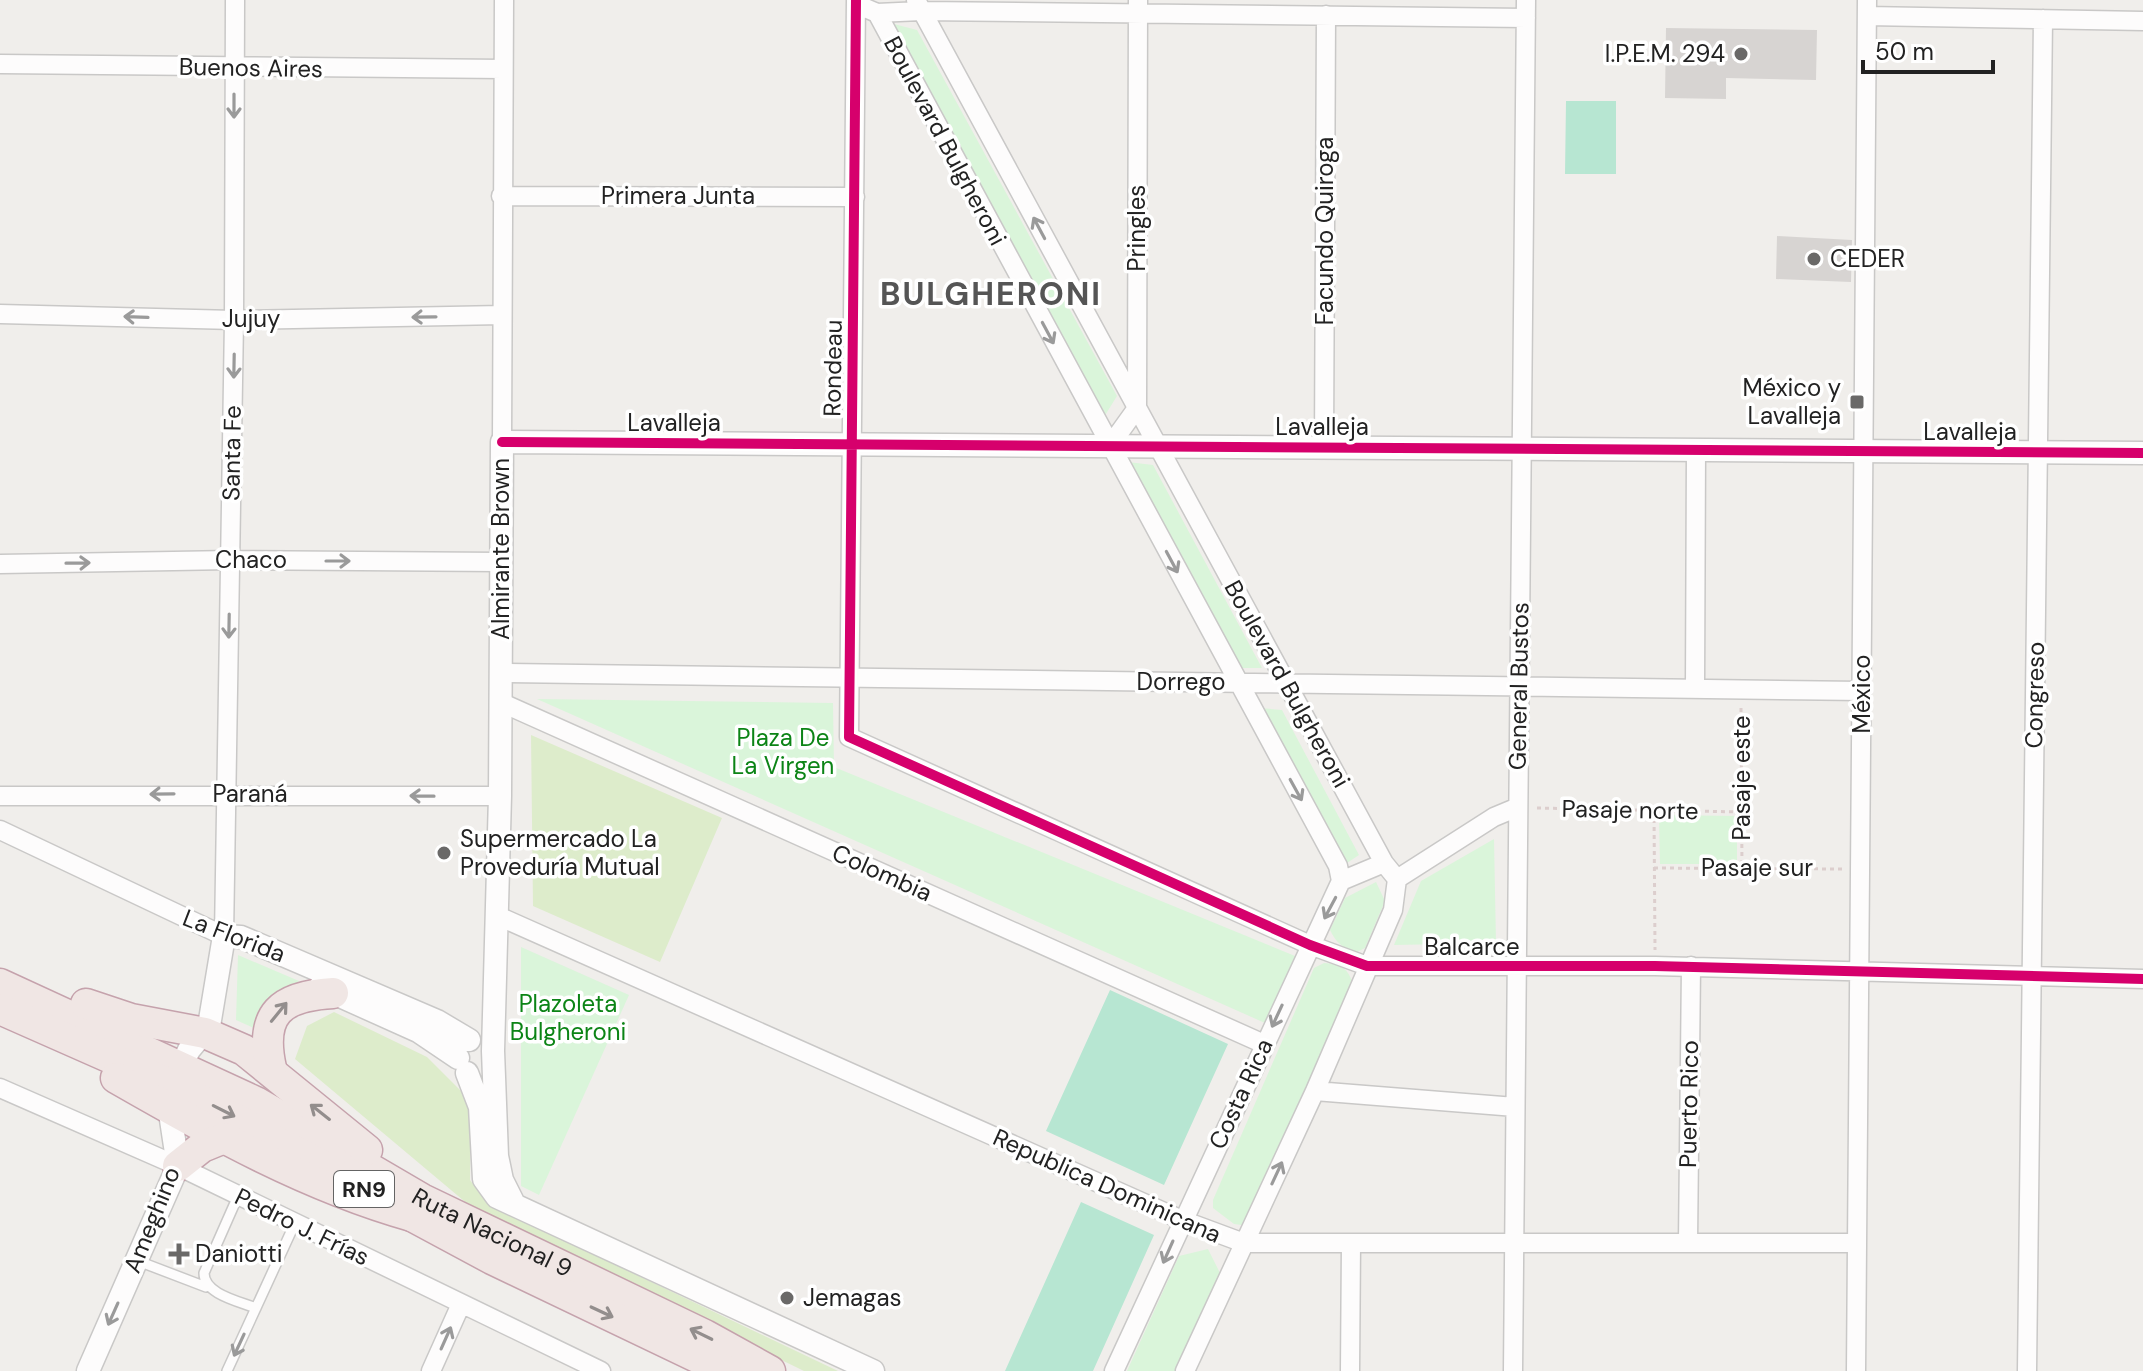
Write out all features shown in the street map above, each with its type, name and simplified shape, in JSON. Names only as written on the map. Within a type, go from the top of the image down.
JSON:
[{"type":"highway","name":"RN9","points":[[0,983],[131,1019],[205,1033],[244,1050],[271,1068],[417,1207]]},
{"type":"highway","name":"Ruta Nacional 9","points":[[0,983],[175,1088]]},
{"type":"highway","points":[[271,1068],[268,1028],[282,1006],[307,995],[333,993]]},
{"type":"highway","name":"Ruta Nacional 9","points":[[0,1009],[175,1088],[256,1102],[492,1259],[726,1371]]},
{"type":"highway","name":"RN9","points":[[175,1088],[224,1138],[363,1202],[417,1207]]},
{"type":"highway","points":[[178,1166],[202,1147],[224,1138]]},
{"type":"highway","name":"Ruta Nacional 9","points":[[417,1207],[705,1335],[770,1371]]},
{"type":"street","name":"Santa Fe","points":[[224,936],[234,320],[235,0]]},
{"type":"street","name":"Almirante Brown","points":[[504,0],[500,796],[494,1056],[497,1156],[502,1180],[514,1204]]},
{"type":"street","name":"Boulevard Bulgheroni","points":[[856,2],[877,13],[1338,866],[1341,881]]},
{"type":"street","name":"Rondeau","points":[[849,737],[856,2]]},
{"type":"street","name":"Boulevard Bulgheroni","points":[[918,5],[1384,863]]},
{"type":"street","points":[[877,13],[918,5],[1138,6],[1326,15],[1526,9]]},
{"type":"street","name":"Pringles","points":[[1137,408],[1138,6]]},
{"type":"street","points":[[1867,8],[2043,19],[2143,21]]},
{"type":"street","name":"México","points":[[1856,1371],[1867,8]]},
{"type":"street","name":"General Bustos","points":[[1513,1371],[1526,9]]},
{"type":"street","name":"Facundo Quiroga","points":[[1324,447],[1326,15]]},
{"type":"street","name":"Congreso","points":[[2027,1371],[2043,19]]},
{"type":"street","name":"Buenos Aires","points":[[0,64],[503,69]]},
{"type":"street","name":"Primera Junta","points":[[501,196],[855,197]]},
{"type":"street","name":"Jujuy","points":[[0,314],[234,320],[502,315]]},
{"type":"street","points":[[1109,447],[1137,408]]},
{"type":"street","name":"Lavalleja","points":[[502,442],[2143,453]]},
{"type":"street","points":[[1695,688],[1696,450]]},
{"type":"street","name":"Chaco","points":[[0,564],[231,560],[501,562]]},
{"type":"street","name":"Dorrego","points":[[501,673],[1862,691]]},
{"type":"street","name":"Colombia","points":[[500,702],[1264,1044]]},
{"type":"street","name":"Balcarce","points":[[849,737],[1310,945],[1367,966],[1691,966],[2143,979]]},
{"type":"street","name":"Paraná","points":[[0,796],[500,796]]},
{"type":"street","points":[[1397,879],[1494,817],[1518,807]]},
{"type":"street","name":"La Florida","points":[[0,830],[224,936],[241,937],[437,1021],[466,1052]]},
{"type":"street","points":[[1185,1371],[1315,1091],[1393,910],[1397,879],[1384,863],[1341,881]]},
{"type":"street","name":"Costa Rica","points":[[1114,1371],[1341,881]]},
{"type":"street","name":"Republica Dominicana","points":[[498,916],[1182,1220],[1244,1243],[1857,1243]]},
{"type":"street","points":[[224,936],[237,948],[466,1052],[483,1074],[494,1056],[486,1041],[466,1052]]},
{"type":"street","points":[[175,1088],[212,1016],[224,936]]},
{"type":"street","name":"Puerto Rico","points":[[1688,1242],[1691,966]]},
{"type":"street","points":[[496,1003],[466,1052],[480,1107],[484,1179],[492,1193],[873,1371]]},
{"type":"street","name":"Pedro J. Frías","points":[[0,1088],[178,1166],[601,1371]]},
{"type":"street","name":"Ameghino","points":[[88,1371],[178,1166],[175,1088]]},
{"type":"street","points":[[1315,1091],[1515,1107]]},
{"type":"street","points":[[1350,1371],[1351,1243]]},
{"type":"street","points":[[431,1371],[461,1304]]},
{"type":"lane","points":[[210,1288],[204,1282],[204,1273],[238,1196]]},
{"type":"lane","points":[[227,1371],[295,1223]]},
{"type":"lane","points":[[136,1260],[256,1308]]},
{"type":"path","points":[[1654,811],[1655,966]]},
{"type":"green space","points":[[894,24],[917,30],[1117,396],[1104,417]]},
{"type":"green space","points":[[1566,101],[1616,101],[1616,174],[1565,174]]},
{"type":"green space","points":[[1128,462],[1153,465],[1262,668],[1238,668]]},
{"type":"green space","name":"Plaza De La Virgen","points":[[537,699],[833,703],[834,767],[1295,956],[1265,1023]]},
{"type":"green space","points":[[1260,708],[1282,710],[1359,855],[1347,863]]},
{"type":"green space","points":[[531,735],[722,818],[660,962],[533,906]]},
{"type":"green space","points":[[1659,815],[1737,816],[1737,864],[1660,864]]},
{"type":"green space","points":[[1494,839],[1496,943],[1394,945],[1421,881]]},
{"type":"green space","points":[[1376,882],[1385,901],[1365,948],[1352,951],[1338,942],[1330,930],[1345,898]]},
{"type":"green space","name":"Plazoleta Bulgheroni","points":[[521,947],[629,995],[539,1195],[521,1186]]},
{"type":"green space","points":[[238,955],[299,981],[256,1029],[236,1020]]},
{"type":"green space","points":[[1324,963],[1343,968],[1353,984],[1249,1226],[1234,1224],[1213,1208],[1213,1200],[1314,968]]},
{"type":"green space","points":[[1110,990],[1228,1044],[1164,1185],[1046,1131]]},
{"type":"green space","points":[[334,1012],[427,1057],[471,1101],[470,1180],[488,1204],[838,1371],[804,1371],[476,1211],[295,1059],[307,1026]]},
{"type":"green space","points":[[1081,1202],[1154,1235],[1093,1371],[1005,1371]]},
{"type":"green space","points":[[1208,1249],[1221,1275],[1175,1371],[1127,1371],[1179,1256]]},
{"type":"building","name":"I.P.E.M. 294","points":[[1666,28],[1817,30],[1816,80],[1726,78],[1726,99],[1665,98]]},
{"type":"building","name":"CEDER","points":[[1777,236],[1852,240],[1851,282],[1776,279]]},
{"type":"cycle path","points":[[856,0],[849,737],[1310,945],[1367,966],[1655,966],[2143,979]]},
{"type":"cycle path","points":[[502,442],[2143,453]]},
{"type":"place","name":"I.P.E.M. 294","points":[[1741,54]]},
{"type":"place","name":"CEDER","points":[[1814,259]]},
{"type":"place","name":"México y Lavalleja","points":[[1857,402]]},
{"type":"place","name":"Supermercado La Proveduría Mutual","points":[[444,853]]},
{"type":"place","name":"Daniotti","points":[[179,1254]]},
{"type":"place","name":"Jemagas","points":[[787,1298]]},
{"type":"district","name":"BULGHERONI","points":[[991,294]]}]
